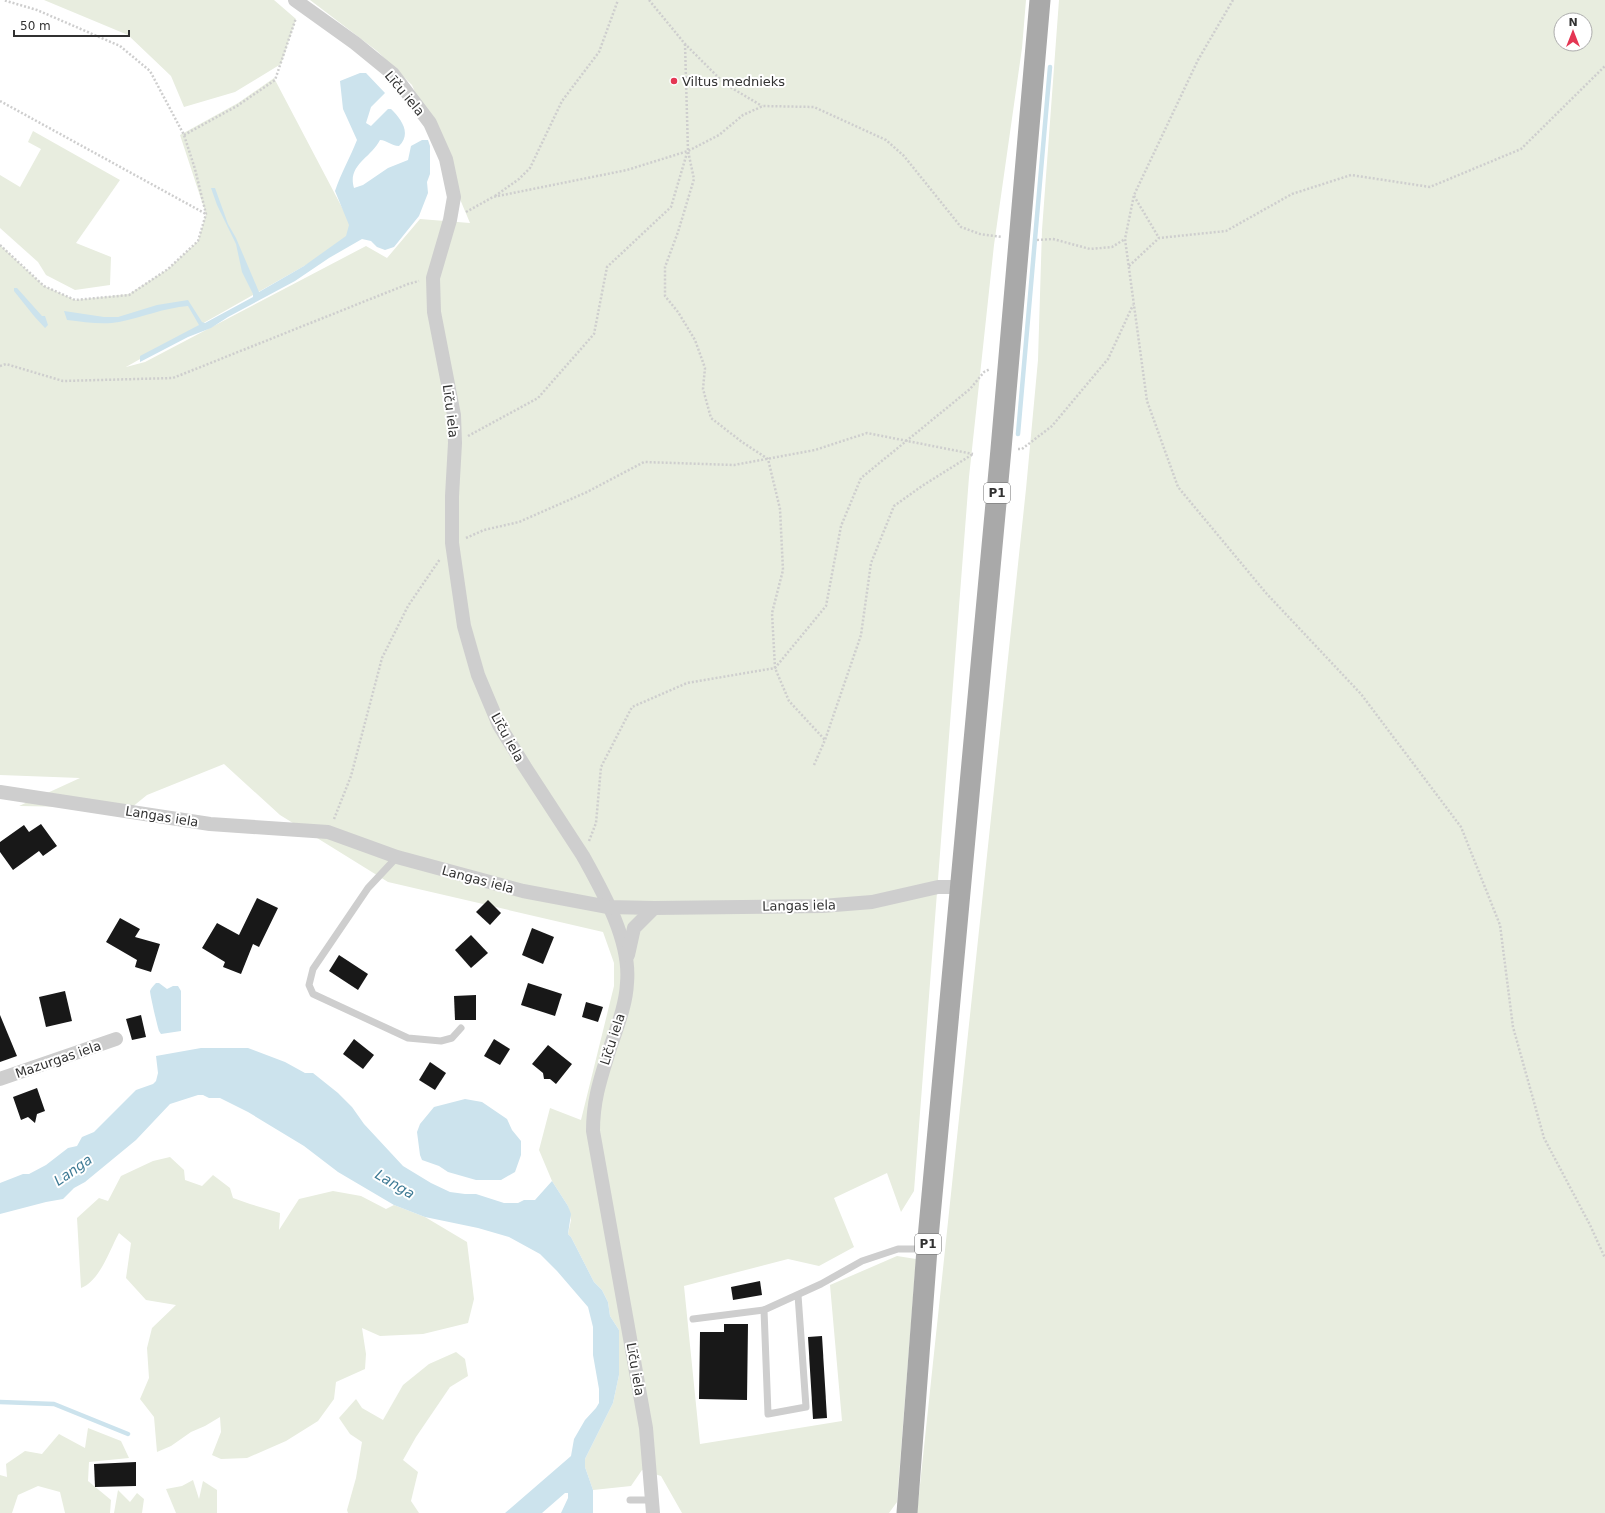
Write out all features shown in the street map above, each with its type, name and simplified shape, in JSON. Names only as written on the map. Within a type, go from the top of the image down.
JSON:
[{"type":"main road","name":"P1","points":[[905,1509],[927,1249],[1001,450],[1040,0]]},
{"type":"street","name":"Līču iela","points":[[297,2],[355,42],[393,74],[430,123],[446,159],[454,197],[450,220],[433,278],[434,312],[454,415],[455,443],[452,496],[452,543],[464,626],[478,675],[503,731],[524,767],[583,856],[621,934],[626,960],[628,983],[624,1003],[597,1091],[593,1112],[594,1131],[646,1428],[653,1507]]},
{"type":"street","name":"Langas iela","points":[[0,792],[210,824],[328,832],[398,857],[523,891],[608,907],[654,908],[822,906],[872,902],[938,887],[960,887]]},
{"type":"street","points":[[626,960],[634,928],[654,908]]},
{"type":"street","name":"Mazurgas iela","points":[[0,1079],[116,1039]]},
{"type":"lane","points":[[398,857],[368,888],[313,969],[309,985],[313,994],[408,1038],[441,1041],[452,1038],[461,1028]]},
{"type":"lane","points":[[693,1319],[764,1310],[798,1295],[862,1260],[898,1248],[927,1249]]},
{"type":"lane","points":[[764,1310],[768,1414],[806,1407],[798,1295]]},
{"type":"lane","points":[[630,1500],[653,1507]]},
{"type":"path","points":[[0,245],[44,286],[75,300],[129,294],[168,270],[198,241],[206,214],[195,169],[184,135],[150,71],[120,46],[38,10],[3,0]]},
{"type":"path","points":[[450,220],[493,197],[519,179],[530,168],[562,101],[600,52],[618,0]]},
{"type":"path","points":[[649,0],[685,44],[725,84],[762,106]]},
{"type":"path","points":[[1233,0],[1198,60],[1134,195],[1125,239],[1147,402],[1178,487],[1266,594],[1361,694],[1461,827],[1500,925],[1513,1028],[1544,1138],[1590,1225],[1605,1258]]},
{"type":"path","points":[[184,135],[237,106],[275,80],[297,2]]},
{"type":"path","points":[[685,44],[688,151],[694,179],[678,232],[665,267],[665,296],[678,312],[695,340],[706,368],[703,389],[712,418],[742,442],[768,459],[780,510],[783,570],[772,613],[775,668],[789,702],[825,740]]},
{"type":"path","points":[[1128,267],[1159,238],[1226,232],[1292,194],[1351,175],[1430,187],[1521,149],[1605,66]]},
{"type":"path","points":[[0,101],[206,214]]},
{"type":"path","points":[[493,197],[627,170],[688,151],[719,135],[743,115],[762,106],[814,107],[886,140],[904,156],[961,227],[980,234],[1018,240],[1053,239],[1090,249],[1112,247],[1125,239]]},
{"type":"path","points":[[455,443],[538,398],[594,334],[607,268],[671,207],[688,151]]},
{"type":"path","points":[[1134,195],[1159,238]]},
{"type":"path","points":[[0,366],[6,364],[63,380],[173,378],[408,284],[433,278]]},
{"type":"path","points":[[1001,450],[1022,449],[1052,426],[1108,359],[1133,304]]},
{"type":"path","points":[[583,856],[596,823],[601,767],[632,707],[687,683],[775,668],[826,606],[841,526],[861,478],[970,389],[984,372],[1009,358]]},
{"type":"path","points":[[328,832],[351,776],[382,658],[408,606],[452,543],[484,530],[519,522],[587,492],[644,462],[734,465],[815,450],[867,433],[973,454],[922,486],[894,506],[871,563],[861,635],[825,740],[814,764]]},
{"type":"shaded area","points":[[44,0],[274,0],[296,19],[281,64],[235,92],[184,107],[171,76],[128,35]]},
{"type":"shaded area","points":[[310,0],[1026,0],[1022,48],[994,245],[969,477],[914,1191],[901,1212],[887,1173],[834,1198],[854,1247],[819,1266],[788,1259],[684,1286],[700,1444],[842,1421],[830,1285],[897,1256],[916,1259],[897,1502],[889,1513],[682,1513],[661,1476],[642,1470],[631,1486],[593,1490],[585,1467],[585,1459],[613,1403],[619,1375],[619,1330],[610,1316],[608,1302],[602,1290],[594,1282],[571,1237],[568,1234],[571,1220],[568,1206],[552,1181],[539,1150],[550,1108],[581,1120],[614,986],[614,963],[603,932],[388,882],[280,815],[224,764],[147,795],[131,808],[19,806],[80,778],[0,775],[0,245],[44,286],[75,300],[129,294],[168,269],[198,241],[206,214],[180,135],[238,103],[274,78],[357,236],[126,367],[145,362],[366,246],[387,258],[420,219],[470,223],[412,85],[377,51]]},
{"type":"shaded area","points":[[1059,0],[1605,0],[1605,1513],[917,1513],[1026,489],[1038,360],[1042,230]]},
{"type":"shaded area","points":[[33,131],[120,180],[76,243],[111,257],[110,285],[75,290],[46,275],[38,262],[0,228],[0,175],[20,187],[41,149],[28,142]]},
{"type":"shaded area","points":[[170,1157],[184,1170],[185,1180],[202,1186],[213,1175],[230,1188],[233,1198],[280,1213],[279,1230],[299,1199],[333,1191],[361,1196],[386,1209],[394,1205],[425,1217],[467,1242],[474,1299],[468,1323],[423,1334],[380,1336],[362,1328],[366,1354],[365,1369],[336,1382],[334,1399],[318,1421],[286,1441],[247,1458],[221,1459],[212,1455],[221,1432],[220,1417],[191,1432],[171,1446],[157,1452],[154,1417],[140,1399],[149,1378],[147,1348],[152,1328],[176,1305],[146,1300],[126,1278],[131,1243],[119,1233],[99,1272],[94,1279],[81,1288],[77,1218],[99,1198],[108,1201],[121,1176],[153,1161]]},
{"type":"shaded area","points":[[456,1352],[465,1359],[468,1376],[450,1387],[416,1437],[403,1460],[418,1472],[411,1501],[419,1513],[348,1513],[347,1510],[356,1478],[362,1442],[350,1434],[339,1418],[356,1399],[362,1408],[383,1420],[403,1385],[429,1364]]},
{"type":"shaded area","points":[[88,1428],[121,1441],[129,1458],[89,1462],[88,1481],[111,1500],[110,1513],[65,1513],[60,1492],[38,1486],[18,1495],[12,1513],[0,1513],[0,1475],[7,1477],[6,1464],[25,1451],[42,1454],[59,1434],[85,1448]]},
{"type":"shaded area","points":[[193,1480],[199,1499],[203,1481],[217,1490],[217,1513],[176,1513],[166,1489],[182,1486]]},
{"type":"shaded area","points":[[118,1490],[130,1502],[137,1493],[144,1499],[142,1513],[114,1513]]},
{"type":"water","points":[[360,73],[366,73],[385,93],[371,107],[366,123],[371,126],[388,109],[391,109],[404,126],[405,136],[399,146],[380,140],[357,167],[353,180],[354,188],[363,185],[388,168],[408,160],[411,146],[422,140],[428,140],[430,146],[430,174],[427,182],[428,193],[419,216],[394,247],[385,250],[377,247],[371,241],[362,239],[329,258],[295,281],[228,317],[211,328],[188,337],[140,362],[140,356],[199,325],[188,306],[113,323],[93,323],[67,320],[64,311],[104,317],[118,317],[157,305],[188,300],[202,322],[205,323],[253,297],[253,294],[242,272],[236,244],[217,205],[211,188],[215,188],[228,224],[236,238],[259,292],[304,266],[346,236],[349,225],[335,191],[357,140],[343,109],[340,81]]},
{"type":"water","points":[[14,288],[17,288],[42,316],[45,316],[48,325],[45,328],[14,291]]},
{"type":"water","points":[[156,983],[159,983],[167,989],[173,986],[178,986],[181,991],[181,1031],[161,1034],[159,1031],[150,991]]},
{"type":"water","name":"Langa","points":[[201,1048],[248,1048],[285,1062],[305,1073],[313,1073],[338,1093],[352,1107],[364,1124],[403,1166],[431,1183],[450,1192],[476,1194],[504,1203],[518,1203],[524,1200],[535,1200],[552,1181],[568,1206],[571,1214],[568,1234],[571,1237],[594,1282],[602,1290],[608,1302],[610,1316],[619,1330],[619,1375],[613,1403],[585,1459],[585,1467],[593,1490],[593,1513],[561,1513],[568,1498],[568,1493],[565,1493],[542,1513],[505,1513],[571,1456],[574,1439],[585,1420],[599,1403],[599,1389],[593,1355],[593,1327],[588,1307],[540,1254],[509,1237],[478,1228],[425,1217],[394,1205],[338,1172],[304,1146],[248,1112],[220,1098],[209,1098],[203,1095],[198,1095],[170,1104],[136,1140],[85,1182],[74,1188],[63,1199],[0,1214],[0,1183],[23,1174],[29,1174],[46,1165],[68,1148],[77,1146],[82,1137],[94,1132],[136,1090],[153,1084],[156,1081],[158,1073],[156,1056]]},
{"type":"water","points":[[465,1099],[482,1102],[507,1119],[512,1130],[521,1141],[521,1155],[515,1172],[501,1180],[476,1180],[448,1172],[439,1166],[422,1160],[417,1132],[420,1124],[434,1107]]},
{"type":"building","points":[[41,824],[57,846],[43,856],[39,851],[13,870],[0,852],[0,842],[24,825],[29,832]]},
{"type":"building","points":[[257,898],[278,908],[259,947],[253,944],[241,974],[223,967],[225,962],[202,948],[217,923],[239,935]]},
{"type":"building","points":[[488,900],[501,913],[490,925],[476,912]]},
{"type":"building","points":[[120,918],[140,929],[135,937],[160,944],[151,972],[135,967],[137,960],[106,942]]},
{"type":"building","points":[[532,928],[554,937],[543,964],[522,955]]},
{"type":"building","points":[[471,935],[488,953],[471,968],[455,950]]},
{"type":"building","points":[[339,955],[368,974],[358,990],[329,971]]},
{"type":"building","points":[[528,983],[562,994],[555,1016],[521,1005]]},
{"type":"building","points":[[65,991],[72,1021],[46,1027],[39,997]]},
{"type":"building","points":[[476,995],[476,1020],[455,1020],[454,996]]},
{"type":"building","points":[[586,1002],[603,1007],[598,1022],[582,1017]]},
{"type":"building","points":[[0,1015],[17,1056],[0,1062]]},
{"type":"building","points":[[141,1015],[146,1037],[132,1040],[126,1019]]},
{"type":"building","points":[[354,1039],[374,1055],[363,1069],[343,1054]]},
{"type":"building","points":[[494,1039],[510,1049],[500,1065],[484,1056]]},
{"type":"building","points":[[548,1045],[572,1064],[556,1084],[550,1079],[544,1079],[543,1073],[532,1064]]},
{"type":"building","points":[[430,1062],[446,1073],[435,1090],[419,1080]]},
{"type":"building","points":[[37,1088],[45,1111],[37,1114],[35,1123],[28,1117],[21,1120],[13,1097]]},
{"type":"building","points":[[760,1281],[762,1295],[733,1300],[731,1287]]},
{"type":"building","points":[[724,1324],[748,1324],[747,1400],[699,1399],[700,1332],[724,1332]]},
{"type":"building","points":[[822,1336],[827,1418],[813,1419],[808,1337]]},
{"type":"building","points":[[136,1462],[136,1486],[95,1487],[94,1464]]},
{"type":"waterway","points":[[1018,434],[1050,67]]},
{"type":"waterway","points":[[0,1402],[54,1404],[128,1434]]},
{"type":"place","name":"Viltus mednieks","points":[[674,81]]}]
